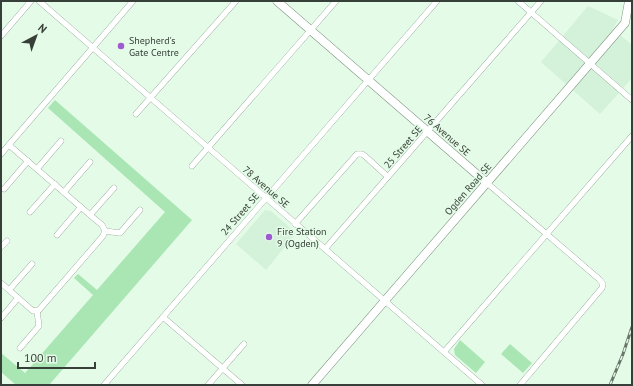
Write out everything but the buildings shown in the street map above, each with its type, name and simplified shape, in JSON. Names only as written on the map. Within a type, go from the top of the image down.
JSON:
[{"type":"street","points":[[1,36],[32,1]]},
{"type":"street","name":"78 Avenue SE","points":[[39,1],[324,250],[482,385]]},
{"type":"street","points":[[1,154],[133,1]]},
{"type":"street","points":[[136,114],[236,1]]},
{"type":"street","name":"76 Avenue SE","points":[[277,1],[603,284],[602,288],[520,385]]},
{"type":"street","points":[[192,166],[336,1]]},
{"type":"street","name":"24 Street SE","points":[[104,385],[437,1]]},
{"type":"street","points":[[518,1],[632,100]]},
{"type":"street","name":"25 Street SE","points":[[324,250],[541,1]]},
{"type":"street","name":"Ogden Road SE","points":[[312,385],[625,23],[629,1]]},
{"type":"street","points":[[444,352],[632,136]]},
{"type":"street","points":[[37,169],[61,142]]},
{"type":"street","points":[[9,145],[102,225],[105,231]]},
{"type":"street","points":[[295,224],[356,155],[360,153],[365,156],[388,177]]},
{"type":"street","points":[[4,189],[28,161]]},
{"type":"street","points":[[64,192],[90,162]]},
{"type":"street","points":[[30,212],[55,184]]},
{"type":"street","points":[[90,215],[114,188]]},
{"type":"street","points":[[57,235],[81,207]]},
{"type":"street","points":[[105,231],[120,233],[140,210]]},
{"type":"street","points":[[37,311],[105,231]]},
{"type":"street","points":[[1,248],[7,241]]},
{"type":"street","points":[[9,290],[32,264]]},
{"type":"street","points":[[1,283],[33,311],[37,311]]},
{"type":"street","points":[[1,318],[18,298]]},
{"type":"street","points":[[20,348],[39,326],[37,311]]},
{"type":"street","points":[[163,317],[242,385]]},
{"type":"street","points":[[208,385],[244,344]]},
{"type":"shaded area","points":[[588,6],[618,20],[613,29],[632,45],[632,78],[600,114],[541,62]]},
{"type":"shaded area","points":[[265,210],[271,211],[296,233],[266,270],[236,244]]},
{"type":"green space","points":[[55,100],[192,220],[49,385],[16,385],[1,372],[1,353],[25,373],[93,295],[74,278],[78,274],[97,290],[165,212],[48,108]]},
{"type":"green space","points":[[460,340],[485,362],[476,373],[455,355],[454,349]]},
{"type":"green space","points":[[510,344],[532,363],[523,373],[501,354]]},
{"type":"railway","points":[[610,385],[632,327]]},
{"type":"place","name":"Shepherd's Gate Centre","points":[[121,46]]},
{"type":"place","name":"Fire Station 9 (Ogden)","points":[[269,237]]}]
